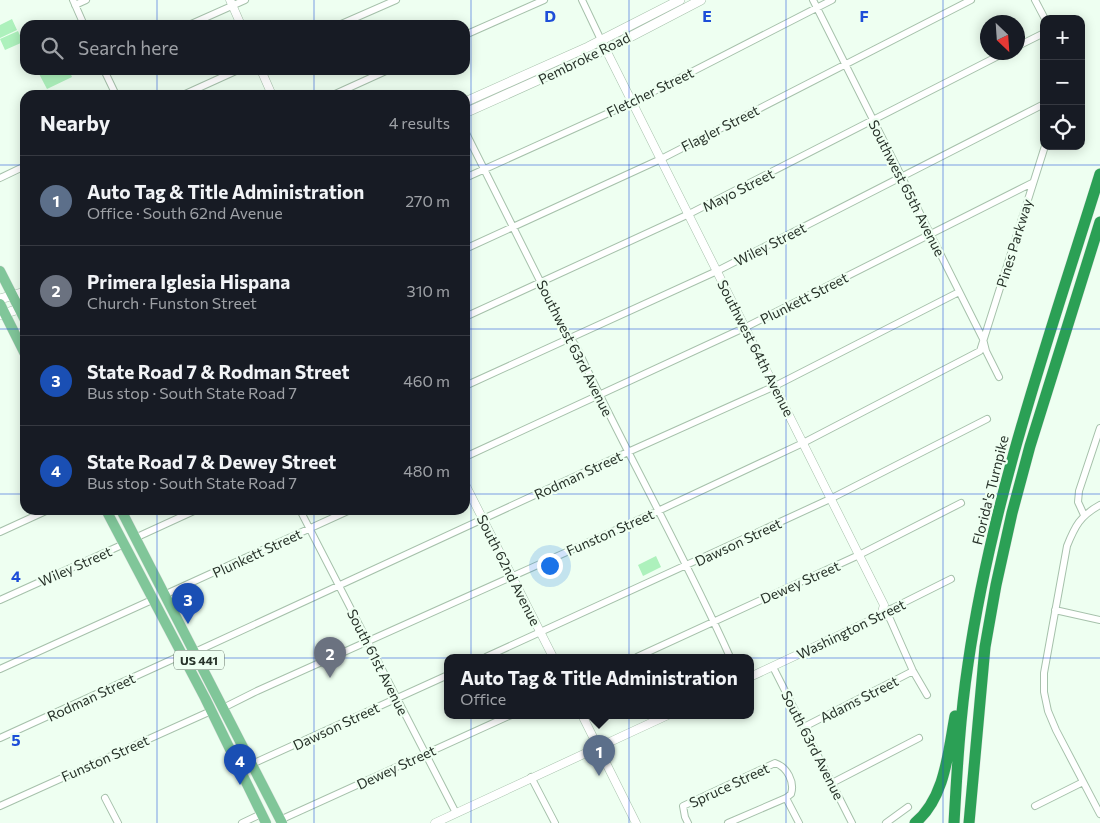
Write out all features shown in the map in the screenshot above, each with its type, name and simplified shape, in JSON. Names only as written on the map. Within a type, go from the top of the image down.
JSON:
[{"type":"highway","name":"Florida's Turnpike","points":[[954,823],[968,664],[999,512],[1016,444],[1100,174]]},
{"type":"highway","name":"Florida's Turnpike","points":[[969,823],[985,647],[1008,531],[1030,446],[1100,222]]},
{"type":"highway","points":[[915,823],[932,801],[940,786],[946,768],[960,686],[968,664]]},
{"type":"main road","name":"Pembroke Road","points":[[470,100],[536,71],[680,0]]},
{"type":"main road","name":"Pembroke Road","points":[[470,111],[606,50],[701,0]]},
{"type":"main road","points":[[470,105],[525,79],[536,71]]},
{"type":"main road","points":[[0,271],[12,296],[20,306]]},
{"type":"main road","points":[[0,299],[20,294]]},
{"type":"main road","points":[[20,308],[2,310],[20,344]]},
{"type":"main road","name":"US 441","points":[[108,515],[205,698],[264,818]]},
{"type":"main road","name":"US 441","points":[[124,515],[281,822]]},
{"type":"main road","points":[[116,530],[124,536],[135,538]]},
{"type":"main road","points":[[124,544],[135,546],[143,554]]},
{"type":"main road","points":[[205,698],[223,708]]},
{"type":"main road","points":[[211,711],[218,714],[232,726]]},
{"type":"street","points":[[82,20],[74,2],[86,0]]},
{"type":"street","points":[[199,20],[231,3],[245,0]]},
{"type":"street","points":[[350,20],[396,0]]},
{"type":"street","points":[[470,34],[544,0]]},
{"type":"street","name":"Southwest 64th Avenue","points":[[582,0],[860,556],[884,606],[882,612],[890,619],[913,671],[927,694]]},
{"type":"street","name":"Southwest 65th Avenue","points":[[813,0],[983,339],[986,351],[999,377]]},
{"type":"street","name":"Fletcher Street","points":[[470,176],[633,102],[832,0]]},
{"type":"street","name":"Flagler Street","points":[[470,247],[661,159],[971,0]]},
{"type":"street","points":[[1035,0],[1043,15]]},
{"type":"street","points":[[231,3],[239,20]]},
{"type":"street","points":[[1025,42],[1040,35]]},
{"type":"street","name":"Mayo Street","points":[[470,315],[689,214],[990,60]]},
{"type":"street","points":[[106,75],[114,90]]},
{"type":"street","points":[[193,90],[227,75]]},
{"type":"street","points":[[263,75],[270,90]]},
{"type":"street","points":[[344,90],[377,75]]},
{"type":"street","name":"Wiley Street","points":[[470,384],[717,271],[1042,105]]},
{"type":"street","name":"Southwest 63rd Avenue","points":[[470,141],[570,339],[576,346],[598,394],[686,566]]},
{"type":"street","name":"Pines Parkway","points":[[983,339],[1044,150]]},
{"type":"street","points":[[0,178],[20,168]]},
{"type":"street","name":"Plunkett Street","points":[[470,455],[598,394],[746,328],[1032,184]]},
{"type":"street","name":"Rodman Street","points":[[195,652],[775,386],[959,292]]},
{"type":"street","name":"Funston Street","points":[[223,708],[658,511],[803,443],[980,351],[983,339]]},
{"type":"street","name":"Dawson Street","points":[[492,654],[830,499],[987,419]]},
{"type":"street","points":[[1084,515],[1078,502],[1079,491],[1100,428]]},
{"type":"street","name":"South 62nd Avenue","points":[[470,494],[551,654]]},
{"type":"street","name":"Dewey Street","points":[[644,654],[860,556],[960,502]]},
{"type":"street","points":[[1100,505],[1084,515],[1074,528],[1067,546],[1044,673],[1044,692],[1048,711],[1100,814]]},
{"type":"street","points":[[0,532],[37,515]]},
{"type":"street","points":[[135,538],[185,515]]},
{"type":"street","name":"South 61st Avenue","points":[[302,515],[456,813]]},
{"type":"street","name":"Plunkett Street","points":[[164,595],[339,515]]},
{"type":"street","name":"Wiley Street","points":[[0,600],[124,544]]},
{"type":"street","points":[[686,566],[729,654]]},
{"type":"street","name":"Washington Street","points":[[754,675],[878,617],[882,612],[951,579]]},
{"type":"street","points":[[0,668],[152,600]]},
{"type":"street","points":[[1055,610],[1100,620]]},
{"type":"street","name":"Rodman Street","points":[[0,738],[182,655]]},
{"type":"street","name":"South 63rd Avenue","points":[[773,667],[852,823]]},
{"type":"street","name":"Adams Street","points":[[804,727],[913,671]]},
{"type":"street","name":"Dawson Street","points":[[252,764],[444,677]]},
{"type":"street","name":"Funston Street","points":[[0,806],[211,711]]},
{"type":"street","name":"Dewey Street","points":[[281,822],[502,719]]},
{"type":"street","points":[[584,719],[636,823]]},
{"type":"street","points":[[435,823],[597,746],[659,719]]},
{"type":"street","points":[[832,783],[919,738]]},
{"type":"street","name":"Spruce Street","points":[[688,823],[683,806],[776,763],[782,765],[792,785],[791,794],[786,798]]},
{"type":"street","points":[[531,777],[555,823]]},
{"type":"street","points":[[1035,806],[1083,782]]},
{"type":"street","points":[[105,798],[116,823]]},
{"type":"street","points":[[728,823],[786,798],[799,823]]},
{"type":"street","points":[[886,823],[908,807]]},
{"type":"street","points":[[242,823],[264,818]]},
{"type":"green space","points":[[12,19],[17,30],[0,38],[0,25]]},
{"type":"green space","points":[[18,31],[20,43],[5,50],[0,39]]},
{"type":"green space","points":[[40,75],[71,75],[72,77],[47,89]]},
{"type":"green space","points":[[656,556],[661,567],[643,576],[638,565]]},
{"type":"place","name":"State Road 7 & Rodman Street","points":[[188,624]]},
{"type":"place","name":"Primera Iglesia Hispana","points":[[330,678]]},
{"type":"place","name":"Auto Tag & Title Administration","points":[[599,776]]},
{"type":"place","name":"State Road 7 & Dewey Street","points":[[240,785]]}]
